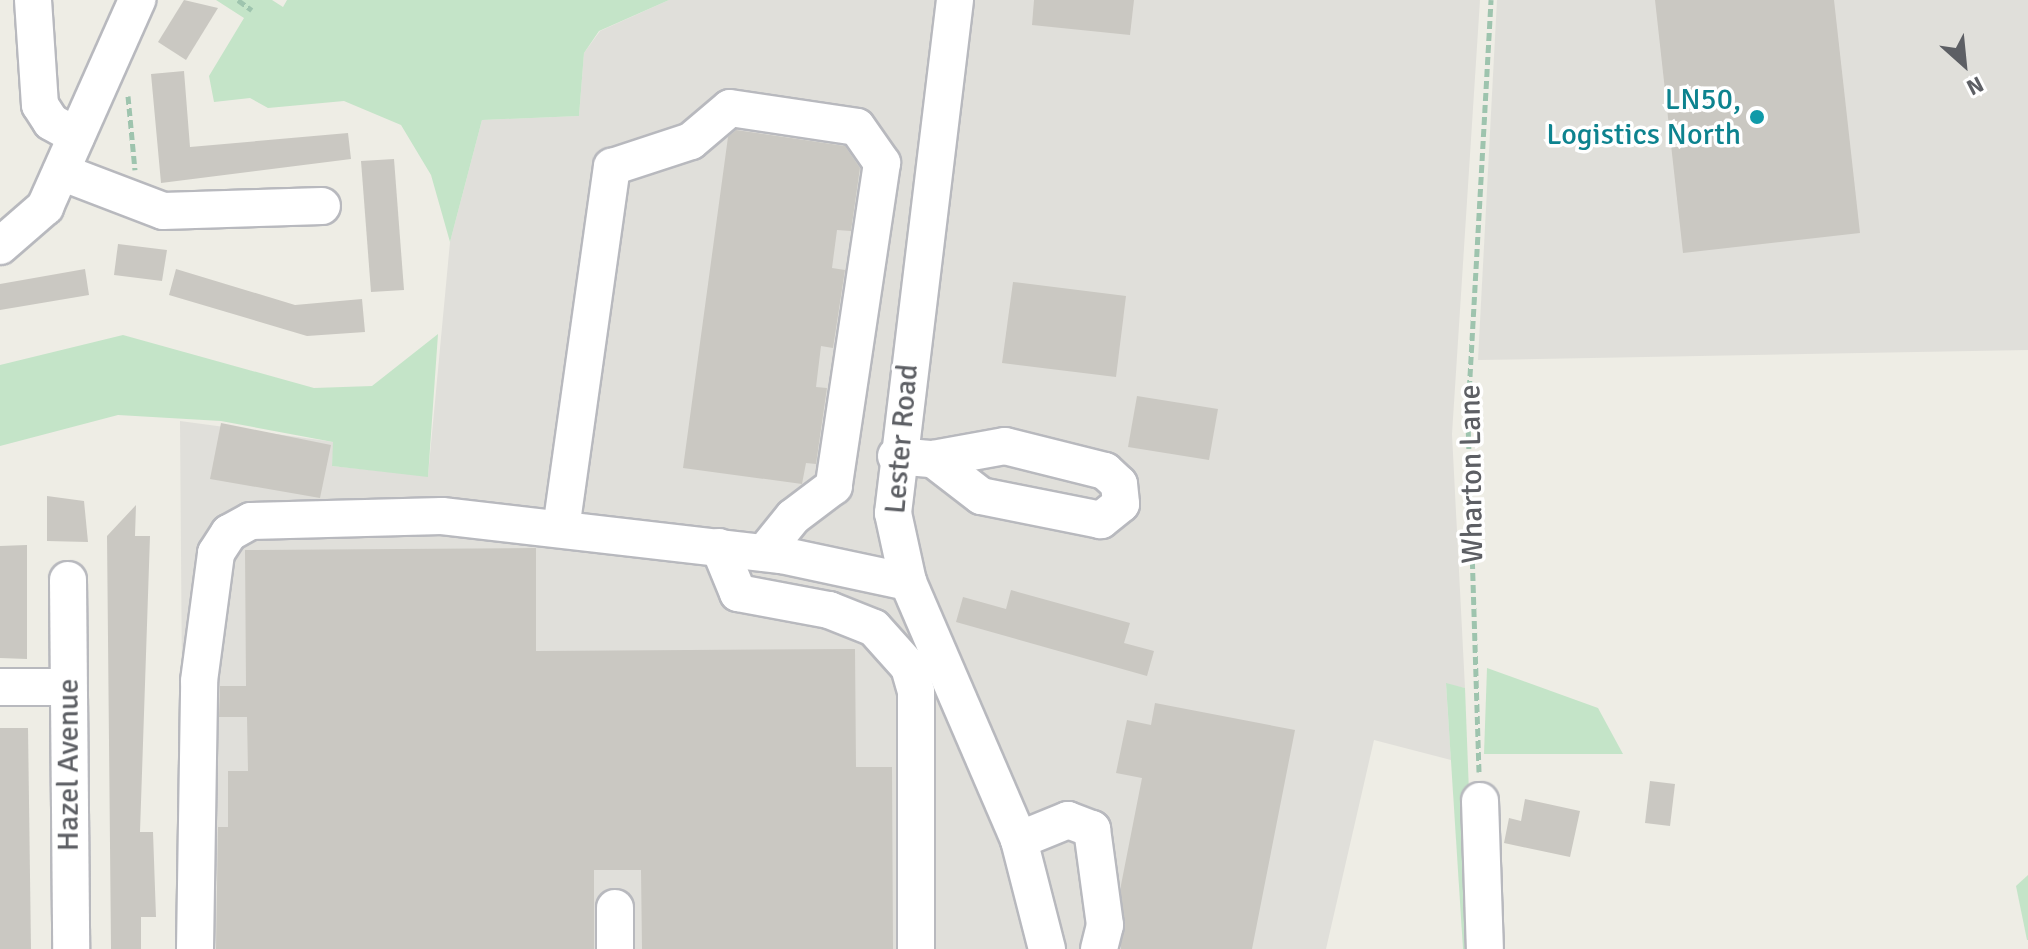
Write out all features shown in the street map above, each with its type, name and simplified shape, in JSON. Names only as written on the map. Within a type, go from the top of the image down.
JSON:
[{"type":"street","points":[[33,0],[40,105],[51,122],[76,136]]},
{"type":"street","name":"Lester Road","points":[[955,0],[896,456],[893,513],[908,582],[1019,840],[1047,949]]},
{"type":"street","points":[[0,246],[35,221],[61,172],[110,59],[129,3]]},
{"type":"street","points":[[561,529],[612,167],[691,141],[730,108],[857,127],[882,163],[834,486],[793,517],[764,553]]},
{"type":"street","points":[[61,172],[139,204],[210,214],[322,206]]},
{"type":"street","points":[[896,456],[933,459]]},
{"type":"street","points":[[195,949],[199,681],[216,553],[229,533],[251,521],[442,516],[764,553],[908,582]]},
{"type":"street","points":[[719,547],[738,593],[829,610],[874,628],[909,667],[916,692],[916,949]]},
{"type":"street","name":"Hazel Avenue","points":[[68,580],[71,949]]},
{"type":"street","points":[[0,687],[68,687]]},
{"type":"street","points":[[1480,801],[1485,949]]},
{"type":"street","points":[[1019,840],[1068,820],[1092,829],[1105,925],[1099,949]]},
{"type":"street","points":[[615,908],[615,949]]},
{"type":"path","points":[[238,0],[252,10]]},
{"type":"path","name":"Wharton Lane","points":[[1480,801],[1467,450],[1491,0]]},
{"type":"path","points":[[110,59],[125,69],[139,204]]},
{"type":"shaded area","points":[[669,0],[1480,0],[1452,434],[1465,688],[1446,684],[1451,760],[1374,740],[1326,949],[184,949],[180,421],[334,442],[332,466],[428,476],[450,242],[482,120],[579,116],[584,53],[600,31]]},
{"type":"shaded area","points":[[1497,0],[2028,0],[2028,350],[1478,360]]},
{"type":"green space","points":[[216,0],[272,0],[283,7],[287,0],[669,0],[599,31],[584,53],[579,116],[482,120],[450,242],[431,175],[401,125],[344,101],[268,108],[250,98],[214,102],[209,76],[244,18]]},
{"type":"green space","points":[[438,334],[428,477],[332,466],[333,442],[221,421],[118,415],[0,446],[0,365],[123,335],[314,388],[372,386]]},
{"type":"green space","points":[[1487,668],[1598,708],[1623,754],[1484,754]]},
{"type":"green space","points":[[1446,683],[1465,688],[1475,949],[1463,949]]},
{"type":"green space","points":[[2028,875],[2028,940],[2027,940],[2016,886]]},
{"type":"building","points":[[184,0],[218,8],[186,60],[158,42]]},
{"type":"building","points":[[1034,0],[1134,0],[1130,35],[1032,25]]},
{"type":"building","name":"LN50, Logistics North","points":[[1655,0],[1834,0],[1860,233],[1683,253]]},
{"type":"building","points":[[184,71],[190,147],[348,133],[351,159],[161,183],[151,74]]},
{"type":"building","points":[[736,130],[845,146],[860,168],[851,231],[837,230],[832,268],[845,270],[833,348],[821,346],[816,387],[827,388],[816,464],[806,463],[802,484],[683,468],[728,137]]},
{"type":"building","points":[[394,159],[404,290],[371,292],[361,161]]},
{"type":"building","points":[[118,244],[167,250],[162,281],[114,275]]},
{"type":"building","points":[[85,269],[89,295],[0,310],[0,284]]},
{"type":"building","points":[[176,269],[295,305],[362,299],[365,332],[307,336],[169,295]]},
{"type":"building","points":[[1013,282],[1126,296],[1116,377],[1002,363]]},
{"type":"building","points":[[1137,396],[1218,409],[1209,460],[1128,447]]},
{"type":"building","points":[[221,423],[331,445],[320,498],[210,479]]},
{"type":"building","points":[[47,496],[84,501],[88,542],[47,541]]},
{"type":"building","points":[[136,505],[135,536],[150,536],[140,832],[153,832],[156,917],[141,917],[141,949],[111,949],[107,536]]},
{"type":"building","points":[[27,545],[27,659],[0,658],[0,546]]},
{"type":"building","points":[[536,548],[536,651],[855,649],[856,767],[892,767],[893,949],[642,949],[641,870],[594,870],[594,949],[216,949],[218,827],[228,827],[228,771],[248,771],[247,717],[219,717],[220,686],[246,686],[245,550]]},
{"type":"building","points":[[1011,590],[1130,623],[1124,643],[1154,651],[1147,676],[956,622],[963,597],[1006,609]]},
{"type":"building","points":[[1155,703],[1295,730],[1252,949],[1121,949],[1121,885],[1142,778],[1116,773],[1127,720],[1151,725]]},
{"type":"building","points":[[0,728],[28,728],[31,949],[0,949]]},
{"type":"building","points":[[1650,781],[1675,784],[1670,826],[1645,823]]},
{"type":"building","points":[[1525,799],[1580,811],[1570,857],[1504,843],[1509,818],[1521,821]]},
{"type":"place","name":"LN50, Logistics North","points":[[1757,117]]}]
